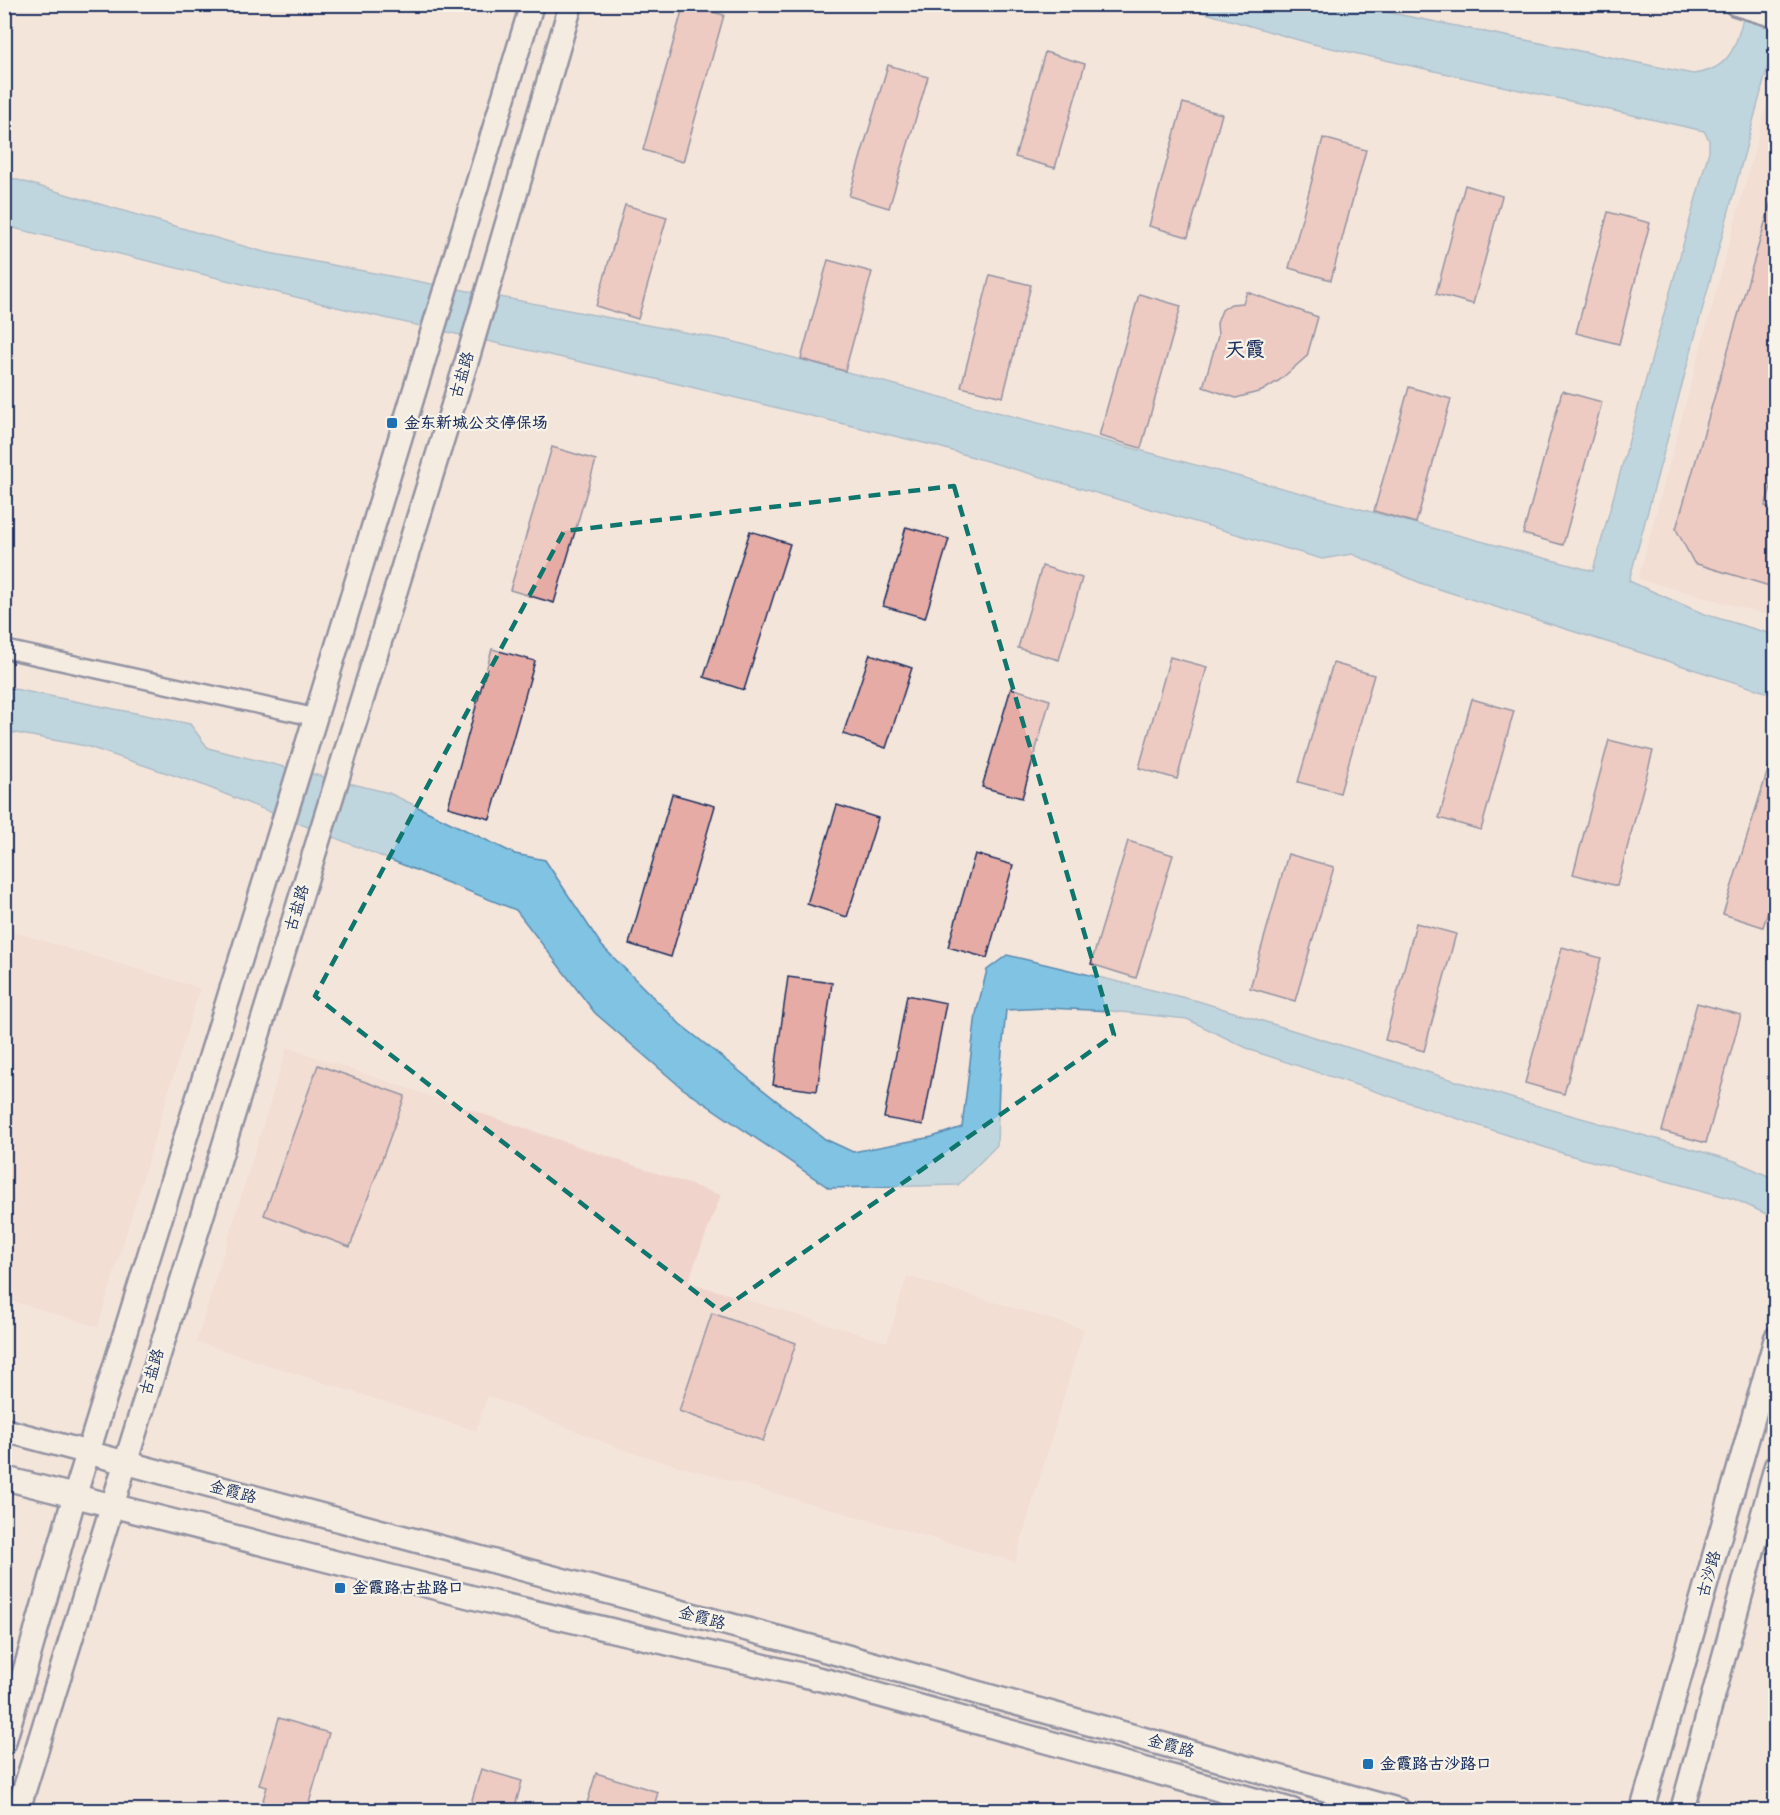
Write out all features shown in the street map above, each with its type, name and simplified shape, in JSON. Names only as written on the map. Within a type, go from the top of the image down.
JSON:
[{"type":"street","points":[[4,1743],[88,1453],[306,748],[532,4]]},
{"type":"street","name":"古盐路","points":[[18,1810],[468,357],[571,4]]},
{"type":"street","points":[[1737,4],[1776,16]]},
{"type":"street","points":[[4,649],[314,717]]},
{"type":"street","name":"古沙路","points":[[1642,1810],[1776,1338]]},
{"type":"street","name":"金霞路","points":[[4,1430],[847,1656],[1399,1810]]},
{"type":"street","points":[[1682,1810],[1776,1466]]},
{"type":"street","name":"金霞路","points":[[4,1478],[75,1498],[483,1600],[832,1682],[1292,1810]]},
{"type":"highlighted area","points":[[954,486],[1114,1035],[720,1311],[315,996],[564,531]]},
{"type":"shaded area","points":[[1775,74],[1775,617],[1638,579]]},
{"type":"shaded area","points":[[4,929],[200,988],[98,1327],[5,1299]]},
{"type":"shaded area","points":[[287,1047],[721,1195],[688,1282],[887,1342],[907,1276],[1084,1329],[1015,1562],[623,1450],[488,1396],[476,1431],[196,1342]]},
{"type":"water","points":[[1178,5],[1352,5],[1693,74],[1718,66],[1726,59],[1736,40],[1747,5],[1775,5],[1775,40],[1629,581],[1704,614],[1775,635],[1775,695],[1423,584],[1352,554],[1322,559],[932,445],[674,383],[345,309],[5,226],[4,176],[264,252],[731,341],[1593,571],[1709,151],[1709,140],[1704,131],[1309,43]]},
{"type":"water","points":[[4,687],[190,724],[208,748],[389,793],[515,854],[545,860],[602,946],[680,1024],[825,1139],[853,1152],[932,1137],[962,1127],[976,1014],[987,970],[1007,955],[1198,1001],[1524,1102],[1735,1161],[1775,1179],[1775,1218],[1734,1199],[1565,1154],[1253,1051],[1187,1019],[1111,1011],[1048,1008],[1006,1010],[999,1084],[997,1145],[958,1185],[829,1188],[682,1088],[595,1013],[516,910],[200,784],[86,746],[5,731]]},
{"type":"building","points":[[684,4],[724,15],[683,162],[643,150]]},
{"type":"building","points":[[1045,52],[1085,64],[1055,168],[1015,157]]},
{"type":"building","points":[[888,65],[928,77],[889,208],[849,196]]},
{"type":"building","points":[[1183,103],[1222,114],[1188,237],[1149,226]]},
{"type":"building","points":[[1323,138],[1366,150],[1331,280],[1289,268]]},
{"type":"building","points":[[1465,185],[1502,196],[1473,304],[1436,294]]},
{"type":"building","points":[[1771,202],[1776,203],[1776,471],[1765,506],[1776,510],[1776,588],[1694,563],[1676,529]]},
{"type":"building","points":[[625,205],[667,217],[638,319],[596,306]]},
{"type":"building","points":[[1608,212],[1650,223],[1619,344],[1576,333]]},
{"type":"building","points":[[828,260],[872,272],[845,371],[801,359]]},
{"type":"building","points":[[990,275],[1031,285],[1003,397],[961,387]]},
{"type":"building","points":[[1247,292],[1318,317],[1307,356],[1280,380],[1262,391],[1236,398],[1203,387],[1218,336],[1217,323],[1222,310],[1231,304],[1243,303]]},
{"type":"building","points":[[1139,294],[1181,306],[1141,448],[1099,436]]},
{"type":"building","points":[[1409,387],[1451,399],[1416,523],[1374,511]]},
{"type":"building","points":[[1562,391],[1602,402],[1563,545],[1523,534]]},
{"type":"building","points":[[552,447],[596,460],[554,603],[510,590]]},
{"type":"building","points":[[906,527],[949,539],[925,618],[883,606]]},
{"type":"building","points":[[750,531],[790,544],[744,690],[704,677]]},
{"type":"building","points":[[1042,566],[1082,578],[1059,660],[1018,648]]},
{"type":"building","points":[[492,649],[535,661],[490,819],[448,807]]},
{"type":"building","points":[[870,654],[912,668],[886,748],[843,734]]},
{"type":"building","points":[[1170,657],[1207,667],[1177,779],[1139,768]]},
{"type":"building","points":[[1333,663],[1374,675],[1340,793],[1298,782]]},
{"type":"building","points":[[1011,688],[1050,700],[1022,798],[982,787]]},
{"type":"building","points":[[1472,699],[1514,711],[1481,830],[1439,818]]},
{"type":"building","points":[[1609,740],[1653,751],[1617,886],[1573,874]]},
{"type":"building","points":[[1772,757],[1776,757],[1776,888],[1763,927],[1723,914]]},
{"type":"building","points":[[672,794],[715,806],[671,957],[629,944]]},
{"type":"building","points":[[837,805],[878,818],[847,917],[807,904]]},
{"type":"building","points":[[1128,841],[1173,855],[1136,978],[1091,964]]},
{"type":"building","points":[[975,854],[1013,865],[987,958],[948,947]]},
{"type":"building","points":[[1288,854],[1334,867],[1295,1001],[1250,988]]},
{"type":"building","points":[[1416,923],[1456,934],[1424,1051],[1385,1040]]},
{"type":"building","points":[[1562,947],[1601,958],[1564,1094],[1525,1083]]},
{"type":"building","points":[[788,977],[832,983],[817,1091],[773,1085]]},
{"type":"building","points":[[907,995],[946,1003],[923,1125],[884,1118]]},
{"type":"building","points":[[1697,1003],[1741,1015],[1706,1143],[1662,1131]]},
{"type":"building","points":[[318,1065],[405,1096],[350,1247],[264,1215]]},
{"type":"building","points":[[712,1313],[796,1343],[763,1441],[679,1411]]},
{"type":"building","points":[[279,1718],[329,1733],[307,1810],[260,1810],[267,1787],[259,1785]]},
{"type":"building","points":[[481,1769],[522,1781],[514,1810],[469,1810]]},
{"type":"building","points":[[596,1773],[658,1792],[653,1810],[585,1810]]},
{"type":"place","name":"金东新城公交停保场","points":[[392,423]]},
{"type":"place","name":"金霞路古盐路口","points":[[340,1588]]},
{"type":"place","name":"金霞路古沙路口","points":[[1368,1764]]},
{"type":"district","name":"天霞","points":[[1245,349]]}]
